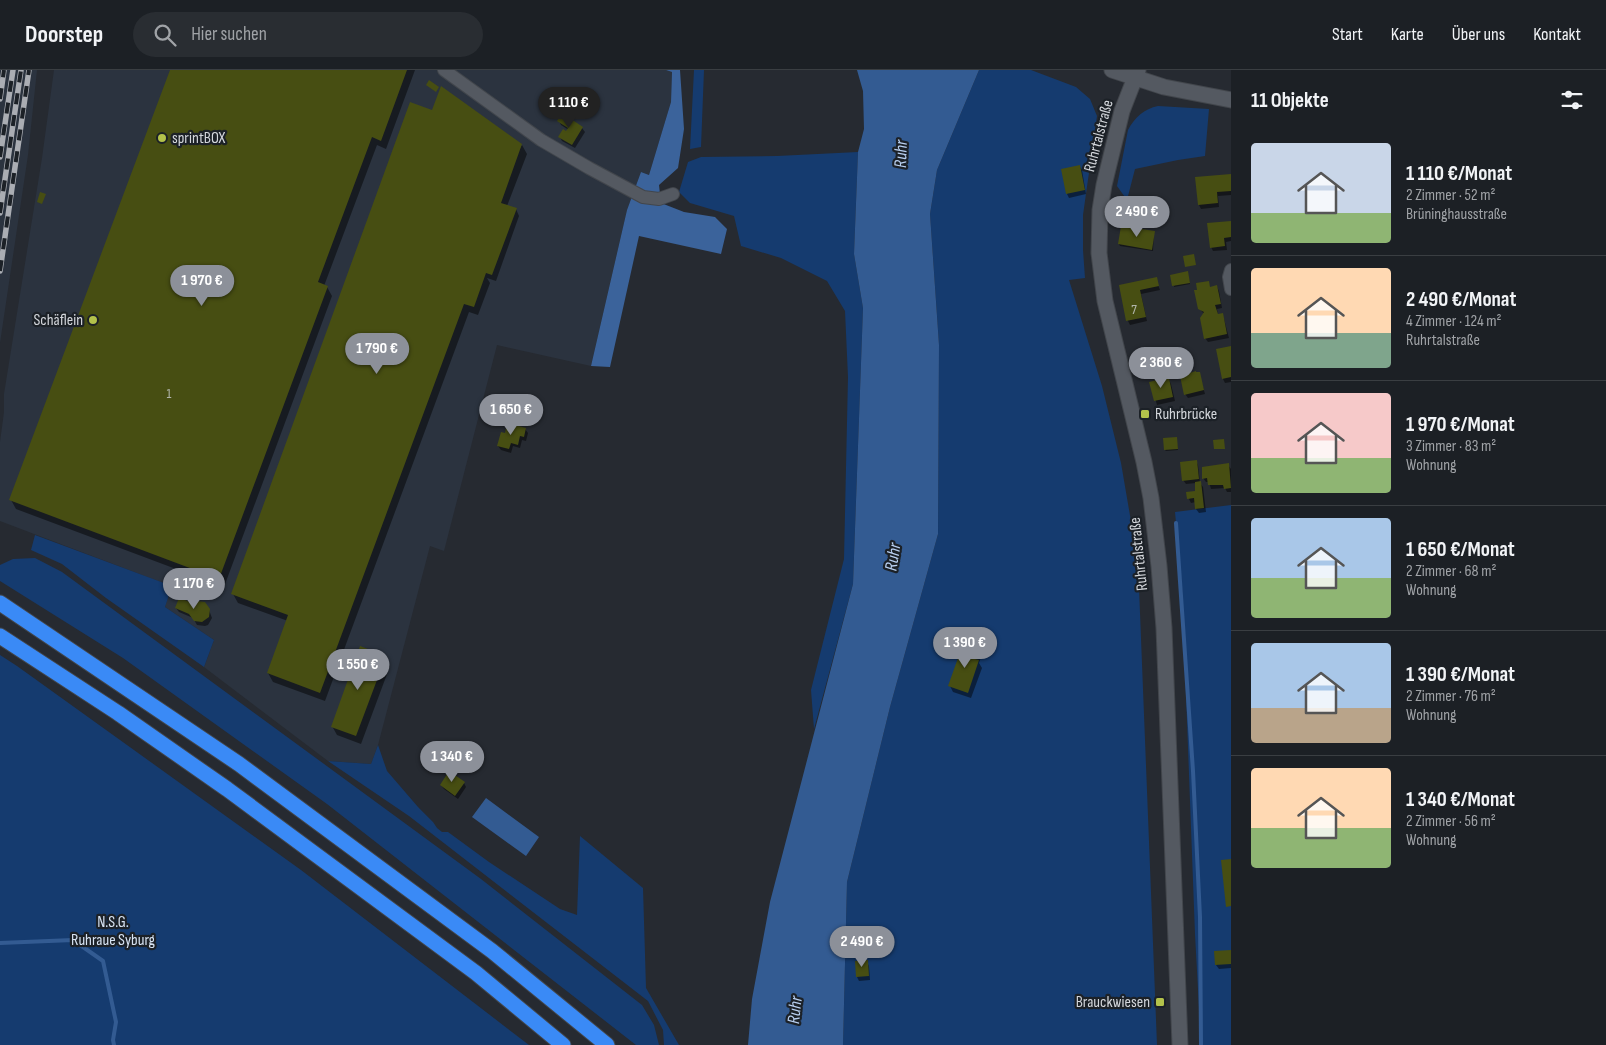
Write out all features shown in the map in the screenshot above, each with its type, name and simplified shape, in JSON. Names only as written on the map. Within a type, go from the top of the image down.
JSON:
[{"type":"highway","points":[[0,603],[24,617],[239,764],[492,951],[607,1045]]},
{"type":"highway","points":[[0,636],[118,713],[227,789],[476,973],[563,1045]]},
{"type":"main road","points":[[1112,70],[1136,74],[1186,92],[1231,100]]},
{"type":"main road","name":"Ruhrtalstraße","points":[[1136,74],[1122,111],[1104,185],[1100,210],[1098,253],[1105,301],[1144,462],[1159,566],[1164,628],[1180,1045]]},
{"type":"street","points":[[444,70],[541,140],[589,168],[643,196],[659,199],[672,194]]},
{"type":"street","points":[[1231,270],[1229,277],[1231,290]]},
{"type":"shaded area","points":[[0,70],[37,70],[28,155],[0,343]]},
{"type":"shaded area","points":[[54,70],[666,70],[672,72],[671,102],[649,175],[641,172],[627,210],[591,366],[497,345],[444,551],[430,546],[378,745],[371,764],[328,761],[204,667],[214,640],[165,607],[171,586],[0,521],[0,442],[4,394],[42,158]]},
{"type":"shaded area","points":[[666,70],[680,70],[684,129],[678,168],[659,185],[661,203],[684,212],[715,217],[727,229],[721,254],[639,236],[610,367],[591,366],[627,210],[641,172],[649,175],[671,102],[672,72]]},
{"type":"green space","points":[[694,70],[704,70],[701,147],[690,149]]},
{"type":"green space","points":[[979,70],[1031,70],[1076,87],[1090,99],[1097,116],[1083,215],[1085,278],[1069,280],[1102,386],[1121,463],[1138,562],[1157,1045],[843,1045],[847,882],[890,707],[938,534],[939,345],[930,214],[937,170]]},
{"type":"green space","points":[[1158,106],[1209,109],[1205,156],[1135,169],[1127,200],[1117,186],[1128,130],[1140,114]]},
{"type":"green space","points":[[858,152],[854,254],[863,308],[853,584],[814,729],[811,690],[844,559],[848,377],[845,311],[827,281],[781,258],[741,246],[734,216],[690,203],[679,192],[688,162],[701,157]]},
{"type":"green space","points":[[1231,505],[1231,1045],[1201,1045],[1182,588],[1175,512]]},
{"type":"green space","points":[[35,535],[172,586],[165,607],[214,640],[204,667],[106,598],[62,564],[31,550]]},
{"type":"green space","points":[[35,558],[62,572],[481,879],[642,1005],[654,1025],[659,1045],[636,1045],[327,804],[123,658],[0,581],[0,565],[13,559]]},
{"type":"green space","name":"N.S.G. Ruhraue Syburg","points":[[0,655],[301,870],[529,1045],[0,1045]]},
{"type":"green space","points":[[378,745],[387,771],[437,828],[442,832],[448,832],[560,909],[577,915],[580,836],[643,888],[646,988],[679,1045],[664,1045],[663,1030],[648,1001],[409,816],[328,761],[371,764]]},
{"type":"water","name":"Ruhr","points":[[857,70],[979,70],[937,170],[930,214],[939,345],[938,534],[890,707],[847,882],[843,1045],[748,1045],[752,999],[770,902],[853,584],[863,308],[854,254],[858,152],[864,129],[863,91]]},
{"type":"water","points":[[486,798],[539,837],[526,856],[472,817]]},
{"type":"building","points":[[170,70],[407,70],[381,141],[372,137],[318,282],[328,286],[219,579],[9,500]]},
{"type":"building","points":[[429,80],[439,87],[436,92],[426,85]]},
{"type":"building","points":[[441,86],[522,144],[501,203],[517,208],[492,275],[486,273],[474,307],[464,304],[320,693],[267,673],[288,615],[231,594],[410,102],[432,110]]},
{"type":"building","points":[[562,113],[583,127],[572,145],[558,137],[563,129],[566,131],[568,128],[557,121]]},
{"type":"building","points":[[1080,165],[1085,190],[1066,194],[1061,169]]},
{"type":"building","points":[[1231,174],[1231,191],[1217,192],[1218,203],[1198,205],[1195,177]]},
{"type":"building","points":[[40,192],[46,194],[42,204],[37,202]]},
{"type":"building","points":[[1231,221],[1231,237],[1224,238],[1225,246],[1210,248],[1207,223]]},
{"type":"building","points":[[1121,226],[1155,231],[1152,250],[1118,244]]},
{"type":"building","points":[[1194,254],[1196,265],[1185,267],[1183,256]]},
{"type":"building","points":[[1188,271],[1190,283],[1172,286],[1170,275]]},
{"type":"building","points":[[1157,277],[1159,286],[1140,290],[1146,317],[1126,321],[1119,285]]},
{"type":"building","points":[[1209,281],[1210,287],[1217,285],[1221,304],[1215,305],[1218,314],[1223,313],[1227,334],[1204,339],[1200,318],[1204,312],[1198,309],[1194,290],[1197,290],[1196,283]]},
{"type":"building","points":[[1231,346],[1231,377],[1222,379],[1216,349]]},
{"type":"building","points":[[1196,371],[1200,372],[1204,390],[1184,395],[1180,376]]},
{"type":"building","points":[[1169,378],[1173,397],[1154,401],[1149,382]]},
{"type":"building","points":[[507,423],[526,428],[524,437],[520,436],[518,445],[511,443],[509,449],[497,446],[501,432],[505,433]]},
{"type":"building","points":[[1177,437],[1178,449],[1164,450],[1163,438]]},
{"type":"building","points":[[1224,439],[1225,449],[1214,449],[1213,440]]},
{"type":"building","points":[[1197,460],[1199,479],[1182,481],[1180,462]]},
{"type":"building","points":[[1229,463],[1231,488],[1224,489],[1223,485],[1208,485],[1207,478],[1202,479],[1202,467]]},
{"type":"building","points":[[1201,481],[1204,508],[1195,509],[1194,498],[1187,499],[1186,492],[1195,491],[1195,482]]},
{"type":"building","points":[[179,598],[193,603],[197,601],[205,602],[210,609],[209,617],[202,622],[194,621],[189,614],[175,608]]},
{"type":"building","points":[[963,644],[979,649],[975,659],[979,660],[968,693],[948,686]]},
{"type":"building","points":[[360,646],[386,656],[356,736],[331,727]]},
{"type":"building","points":[[449,771],[465,782],[455,796],[440,785]]},
{"type":"building","points":[[1231,859],[1231,906],[1226,907],[1221,860]]},
{"type":"building","points":[[1231,950],[1231,964],[1215,965],[1214,951]]},
{"type":"building","points":[[868,960],[869,976],[856,977],[855,961]]},
{"type":"waterway","points":[[1176,523],[1193,771],[1200,917],[1201,1045]]},
{"type":"waterway","points":[[0,943],[73,940],[103,961],[116,1022],[114,1045]]},
{"type":"railway","points":[[0,99],[4,70]]},
{"type":"railway","points":[[0,157],[13,70]]},
{"type":"railway","points":[[0,213],[21,70]]},
{"type":"railway","points":[[0,271],[29,70]]},
{"type":"place","name":"sprintBOX","points":[[162,138]]},
{"type":"place","name":"Schäflein","points":[[93,320]]},
{"type":"place","name":"Ruhrbrücke","points":[[1145,414]]},
{"type":"place","name":"Brauckwiesen","points":[[1160,1002]]}]
